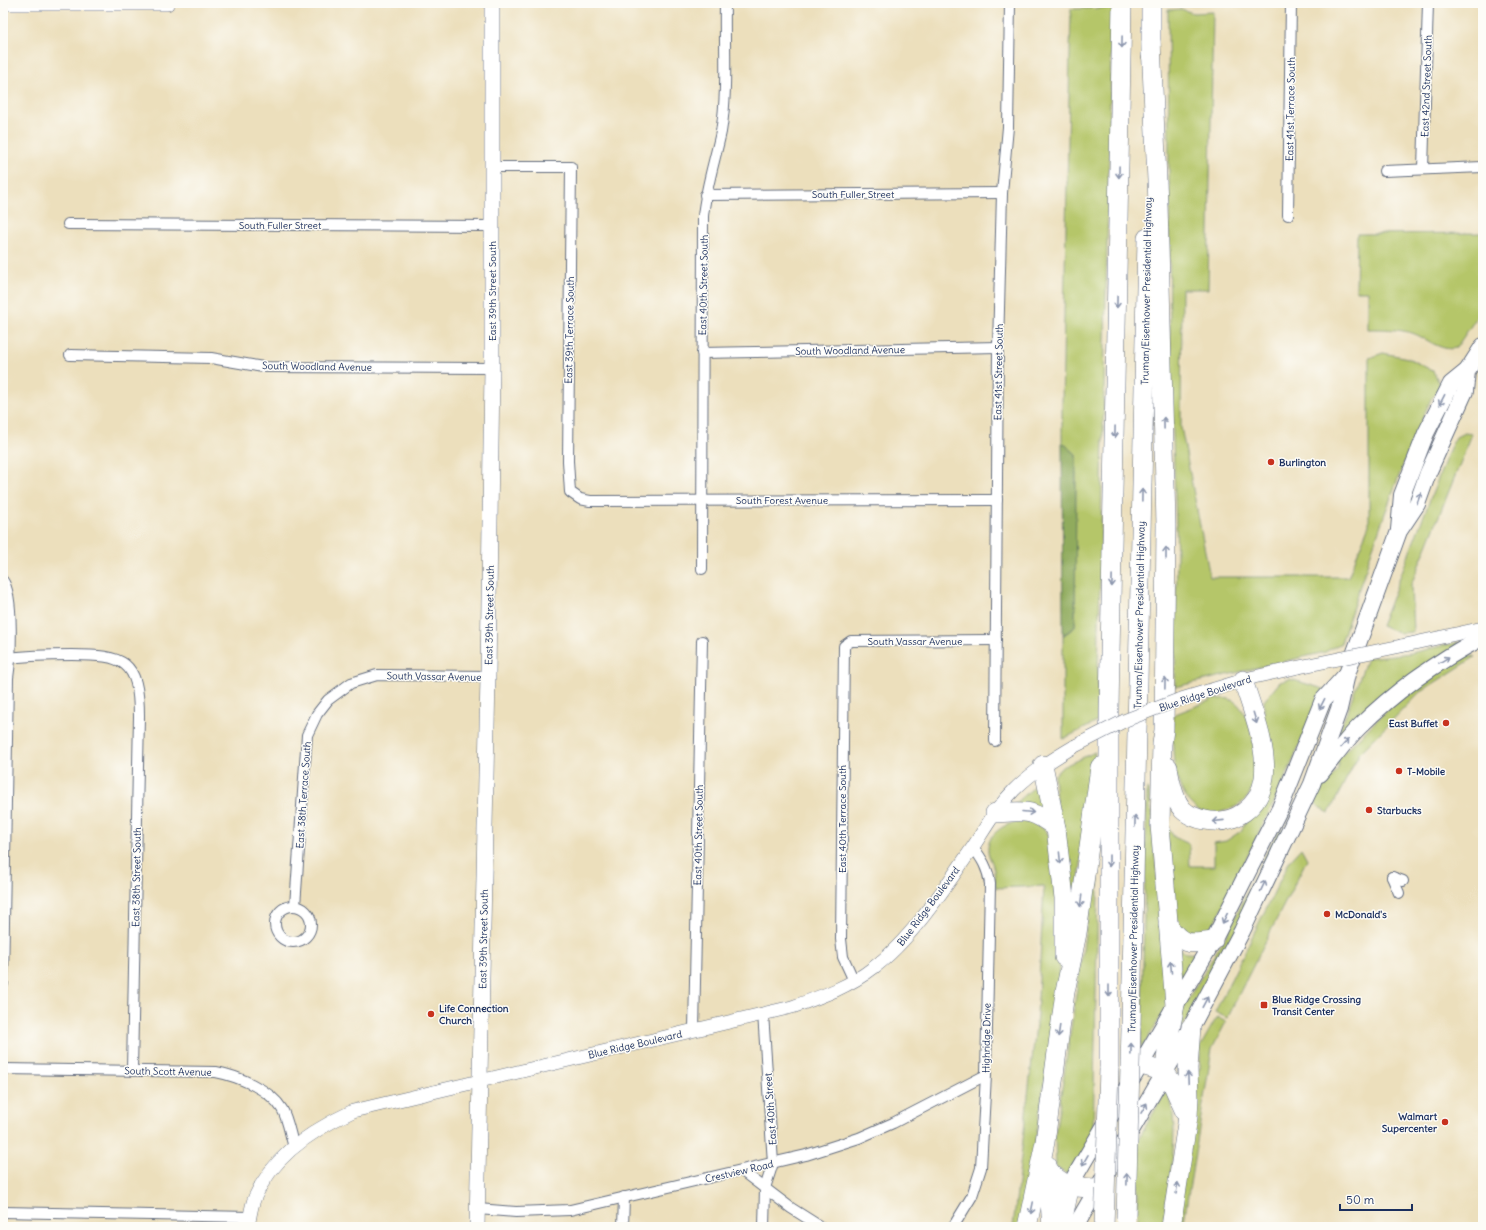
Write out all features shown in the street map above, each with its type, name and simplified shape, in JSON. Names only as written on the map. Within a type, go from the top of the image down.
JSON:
[{"type":"highway","points":[[1104,1227],[1109,1069],[1110,710],[1122,3]]},
{"type":"highway","name":"Truman/Eisenhower Presidential Highway","points":[[1126,1222],[1151,3]]},
{"type":"highway","points":[[1151,42],[1158,204],[1166,525],[1164,730],[1170,782],[1183,810],[1198,819],[1215,822],[1234,818],[1253,805],[1261,792],[1264,777],[1262,742],[1243,680]]},
{"type":"highway","points":[[1027,1227],[1044,1142],[1065,992],[1077,933],[1093,811],[1110,710]]},
{"type":"highway","points":[[1164,730],[1162,744],[1160,826],[1176,1005],[1168,1040],[1164,1072]]},
{"type":"highway","points":[[1043,765],[1056,828],[1064,898],[1065,992]]},
{"type":"highway","points":[[995,813],[1031,812],[1044,818],[1056,828]]},
{"type":"highway","points":[[1168,925],[1176,938],[1185,942],[1199,943],[1213,941]]},
{"type":"highway","points":[[1171,1227],[1188,1117],[1188,1068],[1191,1027]]},
{"type":"highway","points":[[1141,1065],[1164,1072],[1171,1081],[1188,1117]]},
{"type":"highway","points":[[1044,1142],[1052,1225]]},
{"type":"highway","points":[[1047,1168],[1055,1179],[1070,1185],[1082,1188],[1098,1188]]},
{"type":"highway","points":[[1052,1225],[1070,1185]]},
{"type":"main road","points":[[3,3],[167,3]]},
{"type":"main road","name":"East 39th Street South","points":[[477,1227],[488,676],[492,368],[492,3]]},
{"type":"main road","points":[[1075,1227],[1191,1027],[1242,931],[1312,784],[1339,709],[1347,674],[1399,531],[1402,495],[1426,433],[1451,384],[1467,371],[1483,346]]},
{"type":"main road","points":[[1312,784],[1359,727],[1386,702],[1425,672],[1483,637]]},
{"type":"main road","points":[[1070,1185],[1213,941],[1280,808],[1323,700],[1347,674]]},
{"type":"street","name":"East 40th Street South","points":[[702,569],[702,353],[705,195],[720,133],[724,102],[725,3]]},
{"type":"street","name":"East 41st Street South","points":[[995,742],[998,347],[1002,193],[1008,127],[1010,3]]},
{"type":"street","name":"East 41st Terrace South","points":[[1288,215],[1291,3]]},
{"type":"street","name":"East 42nd Street South","points":[[1423,169],[1428,3]]},
{"type":"street","name":"East 39th Terrace South","points":[[492,167],[571,167],[568,461],[570,492]]},
{"type":"street","points":[[1384,171],[1483,167]]},
{"type":"street","name":"South Fuller Street","points":[[705,195],[1002,193]]},
{"type":"street","name":"South Fuller Street","points":[[68,224],[492,226]]},
{"type":"street","name":"South Woodland Avenue","points":[[702,353],[998,347]]},
{"type":"street","name":"South Woodland Avenue","points":[[70,355],[211,358],[263,367],[492,368]]},
{"type":"street","name":"South Forest Avenue","points":[[570,492],[580,499],[590,501],[997,500]]},
{"type":"street","points":[[3,581],[9,595],[10,658],[8,678],[3,984]]},
{"type":"street","name":"Blue Ridge Boulevard","points":[[249,1222],[254,1198],[274,1167],[294,1147],[324,1125],[353,1111],[792,1007],[828,995],[854,981],[874,968],[898,946],[973,847],[995,813],[1013,791],[1043,765],[1075,746],[1126,720],[1178,700],[1243,680],[1483,628]]},
{"type":"street","name":"East 40th Street South","points":[[694,1030],[702,640]]},
{"type":"street","name":"South Vassar Avenue","points":[[843,655],[844,646],[851,641],[996,640]]},
{"type":"street","name":"East 38th Street South","points":[[10,658],[31,655],[100,655],[112,657],[123,663],[132,672],[137,684],[139,716],[132,1070]]},
{"type":"street","name":"East 40th Terrace South","points":[[843,655],[841,939],[843,957],[854,981]]},
{"type":"street","name":"South Vassar Avenue","points":[[336,694],[350,683],[377,675],[488,676]]},
{"type":"street","name":"East 38th Terrace South","points":[[295,906],[307,735],[317,714],[328,700],[336,694]]},
{"type":"street","points":[[1280,808],[1296,815]]},
{"type":"street","name":"Highridge Drive","points":[[953,1227],[972,1196],[981,1168],[986,1075],[990,884],[989,874],[985,863],[973,847]]},
{"type":"street","points":[[1399,893],[1392,877],[1403,881]]},
{"type":"street","name":"East 40th Street","points":[[763,1014],[773,1163],[765,1188],[764,1227]]},
{"type":"street","name":"South Scott Avenue","points":[[3,1069],[216,1072],[233,1075],[249,1082],[266,1093],[282,1108],[294,1147]]},
{"type":"street","name":"Crestview Road","points":[[478,1209],[516,1212],[570,1210],[806,1155],[859,1138],[892,1123],[986,1075]]},
{"type":"street","points":[[742,1171],[821,1227]]},
{"type":"street","points":[[623,1227],[624,1198]]},
{"type":"street","points":[[3,1212],[249,1222]]},
{"type":"green space","points":[[1112,8],[1097,722],[1063,739],[1063,636],[1075,627],[1076,454],[1062,442],[1071,9]]},
{"type":"green space","points":[[1181,9],[1193,13],[1213,12],[1208,289],[1182,289],[1181,427],[1210,577],[1348,577],[1369,525],[1369,358],[1383,353],[1408,358],[1433,371],[1440,384],[1436,394],[1431,399],[1394,489],[1341,643],[1325,652],[1175,687],[1177,556],[1170,349],[1168,10]]},
{"type":"green space","points":[[1483,233],[1483,308],[1456,348],[1444,348],[1412,333],[1368,329],[1368,291],[1356,291],[1357,234]]},
{"type":"green space","points":[[1464,433],[1472,434],[1411,585],[1413,632],[1399,633],[1381,626],[1450,448],[1456,437]]},
{"type":"green space","points":[[1062,442],[1076,454],[1075,627],[1063,635]]},
{"type":"green space","points":[[1459,642],[1332,751],[1367,658],[1411,653]]},
{"type":"green space","points":[[1467,654],[1475,657],[1420,692],[1359,754],[1329,813],[1319,806],[1315,800],[1315,795],[1338,768],[1338,758],[1412,686]]},
{"type":"green space","points":[[1290,679],[1324,689],[1279,792],[1220,913],[1209,932],[1202,938],[1177,930],[1165,823],[1174,837],[1189,844],[1190,866],[1214,866],[1214,843],[1226,841],[1241,831],[1253,810],[1264,783],[1264,701],[1280,682]]},
{"type":"green space","points":[[1214,699],[1229,699],[1238,704],[1245,714],[1250,727],[1253,742],[1255,773],[1253,785],[1249,795],[1243,802],[1218,813],[1211,814],[1202,812],[1197,808],[1186,797],[1180,787],[1174,764],[1173,715]]},
{"type":"green space","points":[[1095,752],[1069,957],[1054,776],[1062,767]]},
{"type":"green space","points":[[1038,784],[1048,816],[1012,807],[1035,786]]},
{"type":"green space","points":[[1147,789],[1149,790],[1168,997],[1165,1010],[1141,1050]]},
{"type":"green space","points":[[1025,820],[1043,828],[1049,836],[1060,927],[1060,968],[1056,1008],[1022,1227],[1013,1227],[1037,1016],[1044,886],[996,888],[994,868],[988,851],[991,838],[995,833],[1006,825]]},
{"type":"green space","points":[[1283,829],[1228,950],[1169,1050],[1179,1014],[1227,934],[1271,844],[1278,833]]},
{"type":"green space","points":[[1099,842],[1093,1138],[1067,1174],[1056,1168],[1055,1134]]},
{"type":"green space","points":[[1301,848],[1307,859],[1227,1018],[1215,1012],[1290,860]]},
{"type":"green space","points":[[1173,946],[1186,953],[1200,954],[1183,984]]},
{"type":"green space","points":[[1217,1017],[1226,1022],[1212,1049],[1183,1227],[1178,1227],[1194,1070],[1200,1069],[1200,1047]]},
{"type":"green space","points":[[1168,1088],[1172,1105],[1174,1140],[1162,1227],[1138,1227],[1138,1139]]},
{"type":"place","name":"Burlington","points":[[1271,462]]},
{"type":"place","name":"East Buffet","points":[[1446,723]]},
{"type":"place","name":"T-Mobile","points":[[1399,771]]},
{"type":"place","name":"Starbucks","points":[[1369,810]]},
{"type":"place","name":"McDonald's","points":[[1327,914]]},
{"type":"place","name":"Blue Ridge Crossing Transit Center","points":[[1264,1005]]},
{"type":"place","name":"Life Connection Church","points":[[431,1014]]},
{"type":"place","name":"Walmart Supercenter","points":[[1445,1122]]}]
